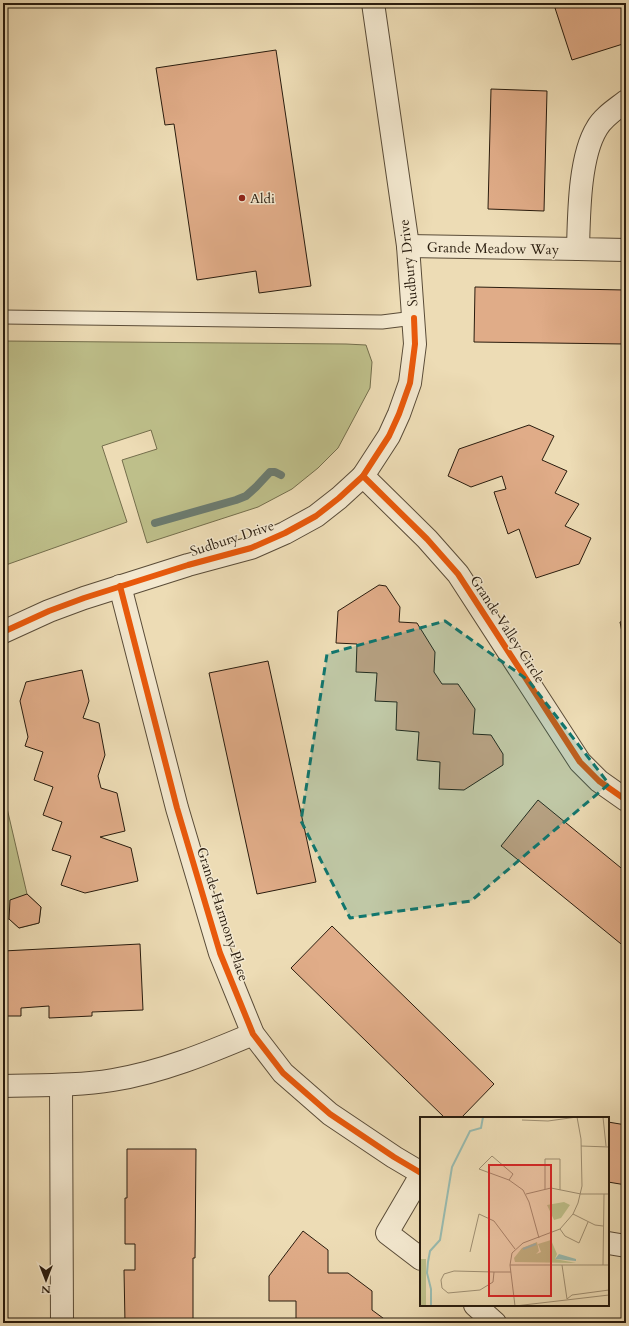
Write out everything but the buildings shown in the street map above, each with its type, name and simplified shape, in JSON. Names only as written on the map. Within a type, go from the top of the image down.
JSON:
[{"type":"street","name":"Sudbury Drive","points":[[3,632],[49,611],[120,586],[251,548],[285,533],[316,516],[363,476],[389,436],[410,383],[415,344],[414,318],[408,246],[372,3]]},
{"type":"street","name":"Grande Meadow Way","points":[[578,249],[584,164],[589,143],[597,127],[609,114],[626,101]]},
{"type":"street","name":"Grande Meadow Way","points":[[408,246],[626,250]]},
{"type":"street","name":"Grande Valley Circle","points":[[363,476],[427,539],[458,574],[580,762],[599,781],[626,800]]},
{"type":"street","name":"Grande Harmony Place","points":[[120,586],[177,808],[220,953],[253,1034],[283,1073],[330,1114],[394,1158],[420,1173]]},
{"type":"street","points":[[3,1086],[61,1085],[113,1080],[162,1069],[215,1050],[253,1034]]},
{"type":"street","points":[[61,1085],[62,1323]]},
{"type":"street","name":"Grande Harmony Place","points":[[420,1176],[387,1233],[420,1258]]},
{"type":"street","points":[[609,1243],[626,1246]]},
{"type":"street","points":[[476,1306],[495,1323]]},
{"type":"lane","points":[[3,317],[382,322],[414,318]]},
{"type":"highlighted area","points":[[445,621],[528,680],[609,784],[471,901],[350,918],[301,821],[327,654]]},
{"type":"green space","points":[[3,341],[366,345],[372,362],[370,388],[338,448],[318,468],[292,489],[258,507],[147,543],[122,460],[157,449],[151,430],[102,446],[127,522],[3,566]]},
{"type":"green space","points":[[3,791],[27,894],[41,907],[39,923],[19,928],[9,919],[3,920]]},
{"type":"waterway","points":[[155,523],[236,500],[246,496],[270,472],[275,472],[281,475]]},
{"type":"cycle path","points":[[3,632],[49,611],[84,598],[188,565],[251,548],[285,533],[316,516],[363,476],[389,436],[410,383],[415,344],[414,318]]},
{"type":"cycle path","points":[[363,476],[427,539],[458,574],[580,762],[599,781],[626,800]]},
{"type":"cycle path","points":[[120,586],[177,808],[220,953],[253,1034],[283,1073],[330,1114],[394,1157],[420,1172]]},
{"type":"place","name":"Aldi","points":[[242,198]]}]
